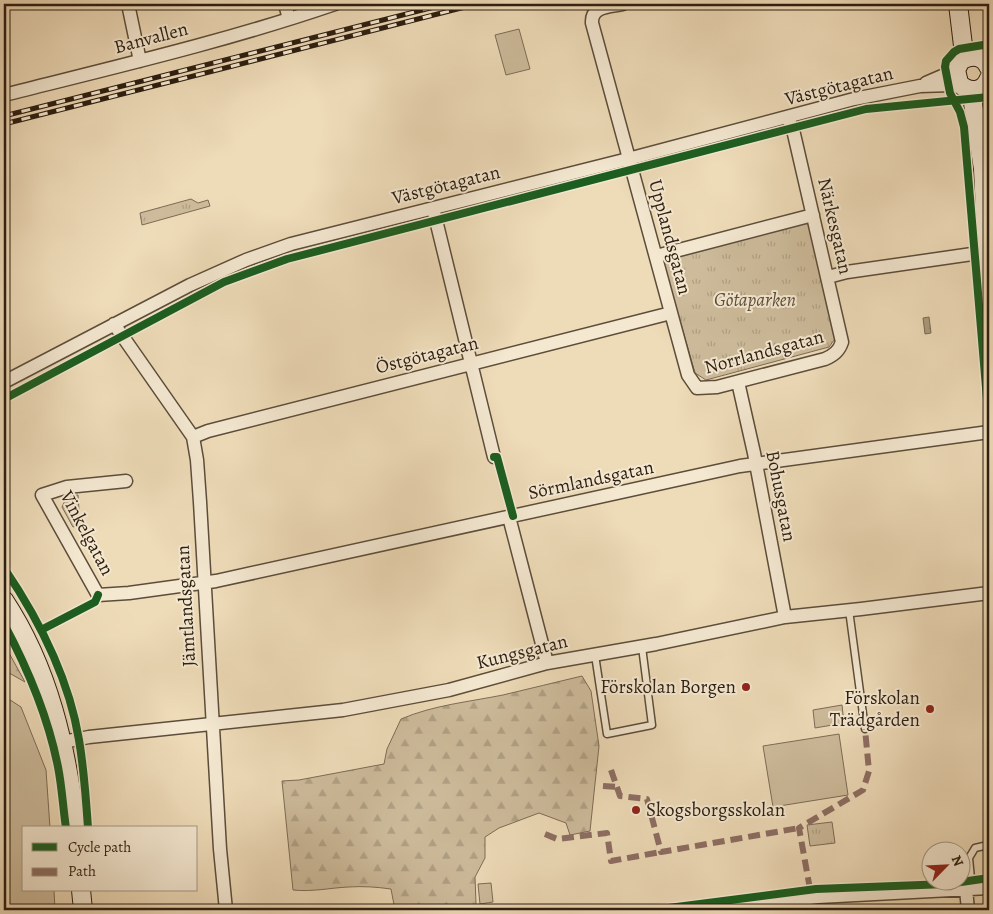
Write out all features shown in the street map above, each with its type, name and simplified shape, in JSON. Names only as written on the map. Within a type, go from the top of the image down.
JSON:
[{"type":"main road","points":[[960,4],[973,47],[982,98],[982,161],[989,293]]},
{"type":"main road","points":[[4,600],[25,638],[51,699],[63,742],[72,788],[76,826]]},
{"type":"main road","points":[[81,892],[83,910]]},
{"type":"street","points":[[128,4],[140,61]]},
{"type":"street","points":[[285,4],[289,19]]},
{"type":"street","name":"Banvallen","points":[[4,94],[140,61],[335,4]]},
{"type":"street","name":"Upplandsgatan","points":[[623,4],[595,11],[592,16],[592,23],[688,375],[693,383]]},
{"type":"street","name":"Västgötagatan","points":[[4,382],[190,285],[246,260],[291,244],[628,159],[854,99],[979,74]]},
{"type":"street","name":"Närkesgatan","points":[[788,117],[842,335],[842,344]]},
{"type":"street","points":[[433,208],[494,457]]},
{"type":"street","points":[[656,256],[813,215]]},
{"type":"street","points":[[828,277],[847,272],[986,252]]},
{"type":"street","name":"Östgötagatan","points":[[193,436],[671,313]]},
{"type":"street","name":"Jämtlandsgatan","points":[[114,324],[193,436],[197,460],[212,725],[226,910]]},
{"type":"street","name":"Norrlandsgatan","points":[[693,383],[697,388],[706,388],[738,382],[825,359],[833,355],[842,344]]},
{"type":"street","name":"Bohusgatan","points":[[738,382],[785,617]]},
{"type":"street","name":"Sörmlandsgatan","points":[[203,583],[740,466],[989,432]]},
{"type":"street","name":"Vinkelgatan","points":[[126,481],[67,487],[42,495],[98,595],[129,593],[203,583]]},
{"type":"street","points":[[510,517],[547,663]]},
{"type":"street","name":"Kungsgatan","points":[[63,742],[89,737],[343,710],[449,690],[547,663],[642,647],[785,617],[989,593]]},
{"type":"street","points":[[970,889],[989,888]]},
{"type":"street","points":[[706,910],[818,897],[920,892]]},
{"type":"street","points":[[968,910],[969,892]]},
{"type":"street","points":[[818,897],[820,910]]},
{"type":"lane","points":[[849,610],[865,729]]},
{"type":"lane","points":[[595,655],[607,734],[652,725],[642,647]]},
{"type":"lane","points":[[970,856],[974,848],[988,845],[989,847]]},
{"type":"green space","points":[[519,29],[530,69],[506,75],[495,35]]},
{"type":"green space","points":[[191,199],[198,203],[208,200],[210,206],[142,225],[140,213]]},
{"type":"green space","name":"Götaparken","points":[[811,219],[837,336],[829,347],[706,380],[695,373],[664,265],[668,256]]},
{"type":"green space","points":[[78,495],[80,525],[73,527],[62,507],[67,496]]},
{"type":"green space","points":[[4,644],[25,682],[4,670]]},
{"type":"green space","points":[[582,676],[591,691],[599,746],[590,831],[570,835],[566,823],[539,813],[499,828],[485,837],[485,858],[475,877],[476,904],[471,910],[395,910],[391,889],[354,887],[293,890],[282,781],[299,780],[384,764],[387,749],[401,719],[413,714]]},
{"type":"green space","points":[[4,696],[21,707],[46,770],[50,826],[22,826],[22,892],[54,892],[55,910],[4,910]]},
{"type":"green space","points":[[842,705],[844,723],[815,728],[813,710]]},
{"type":"green space","points":[[839,734],[848,795],[773,807],[763,746]]},
{"type":"green space","points":[[832,822],[835,843],[810,846],[807,825]]},
{"type":"green space","points":[[491,883],[493,902],[480,904],[478,884]]},
{"type":"water","points":[[929,317],[931,333],[925,334],[923,318]]},
{"type":"railway","points":[[4,116],[446,4]]},
{"type":"railway","points":[[4,124],[477,4]]},
{"type":"marked path","points":[[810,889],[799,828],[863,790],[869,771],[865,729]]},
{"type":"marked path","points":[[611,770],[620,796],[647,799],[661,852],[799,828]]},
{"type":"marked path","points":[[603,786],[617,787]]},
{"type":"marked path","points":[[545,834],[557,839],[607,833],[611,861],[661,852]]},
{"type":"cycle path","points":[[989,44],[959,49],[946,61],[945,67],[950,93],[960,112],[964,127],[989,423]]},
{"type":"cycle path","points":[[4,399],[224,282],[287,259],[866,109],[989,97]]},
{"type":"cycle path","points":[[494,457],[497,457],[513,516]]},
{"type":"cycle path","points":[[4,568],[40,628],[68,694],[81,751],[88,826]]},
{"type":"cycle path","points":[[41,630],[95,602],[98,595]]},
{"type":"cycle path","points":[[4,624],[29,676],[49,729],[59,775],[66,826]]},
{"type":"cycle path","points":[[653,910],[816,889],[947,884],[989,878]]},
{"type":"place","name":"Förskolan Borgen","points":[[746,687]]},
{"type":"place","name":"Förskolan Trädgården","points":[[930,709]]},
{"type":"place","name":"Skogsborgsskolan","points":[[636,810]]}]
